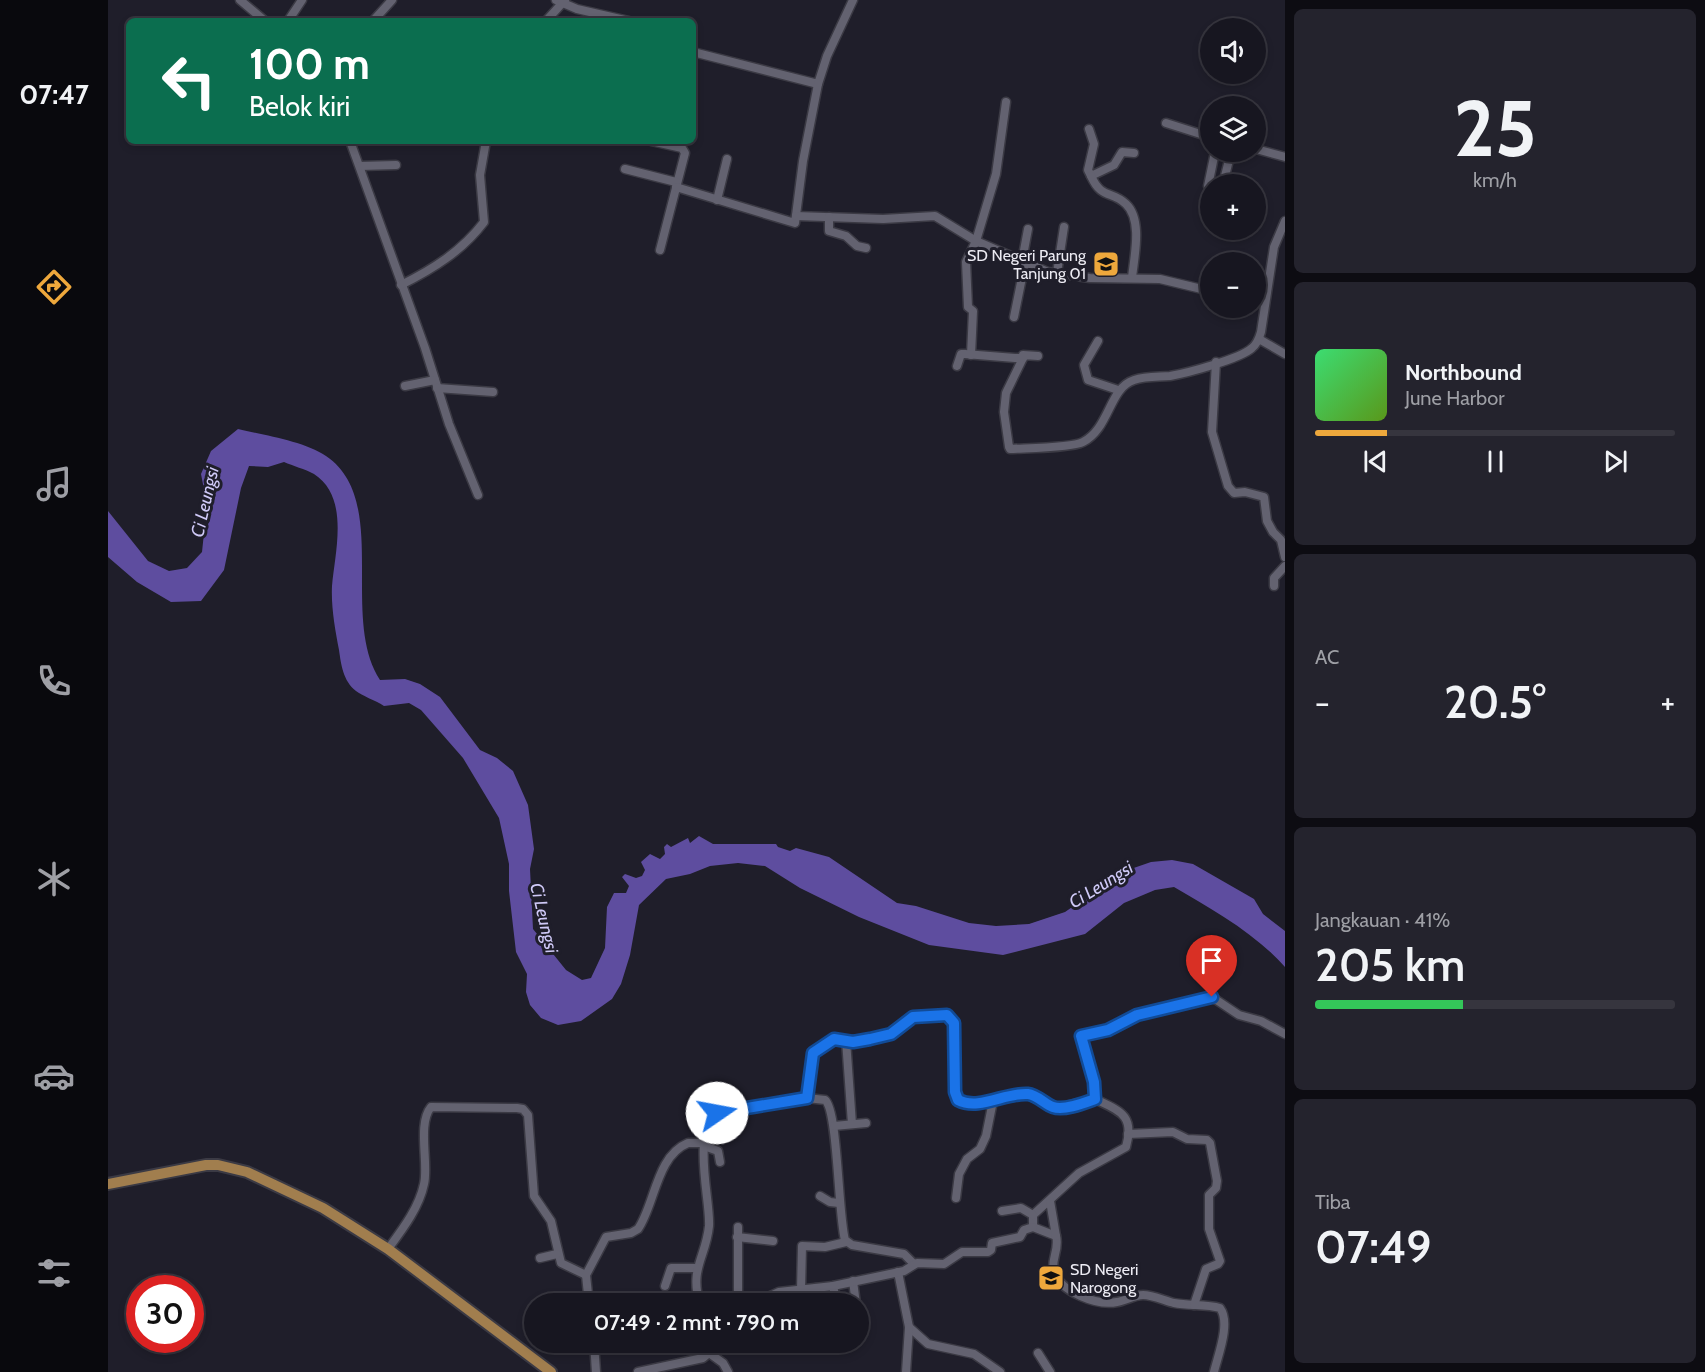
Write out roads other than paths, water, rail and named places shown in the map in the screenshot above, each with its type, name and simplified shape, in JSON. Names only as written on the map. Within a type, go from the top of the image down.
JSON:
[{"type":"main road","points":[[108,1184],[194,1166],[218,1165],[276,1185],[323,1208],[388,1249],[551,1372]]},
{"type":"street","points":[[240,0],[261,18]]},
{"type":"street","points":[[290,18],[302,0]]},
{"type":"street","points":[[376,18],[392,0]]},
{"type":"street","points":[[626,169],[717,200],[795,223],[803,161],[818,84],[827,56],[853,0]]},
{"type":"street","points":[[548,18],[561,1],[619,18]]},
{"type":"street","points":[[696,53],[818,84]]},
{"type":"street","points":[[971,355],[973,311],[968,307],[965,266],[976,241],[996,174],[1006,102]]},
{"type":"street","points":[[1166,123],[1200,134]]},
{"type":"street","points":[[1089,129],[1094,144],[1088,170],[1090,176],[1098,190],[1126,204],[1134,219],[1136,228],[1132,278]]},
{"type":"street","points":[[351,144],[449,424],[478,495]]},
{"type":"street","points":[[401,285],[438,266],[465,243],[484,222],[480,175],[485,144]]},
{"type":"street","points":[[660,250],[685,153],[684,149],[663,144]]},
{"type":"street","points":[[1090,176],[1114,165],[1122,152],[1134,153]]},
{"type":"street","points":[[1266,152],[1285,157]]},
{"type":"street","points":[[717,200],[728,159]]},
{"type":"street","points":[[360,166],[396,165]]},
{"type":"street","points":[[796,216],[883,219],[935,216],[976,241],[1024,262],[1057,273],[1090,278],[1171,280],[1200,288]]},
{"type":"street","points":[[829,218],[828,231],[846,236],[857,246],[866,248]]},
{"type":"street","points":[[1266,281],[1274,247],[1285,221]]},
{"type":"street","points":[[1057,273],[1065,227]]},
{"type":"street","points":[[1014,317],[1028,229]]},
{"type":"street","points":[[1038,356],[1023,355],[1006,393],[1004,412],[1010,449],[1061,446],[1083,442],[1094,433],[1108,412],[1118,390],[1129,382],[1145,377],[1169,376],[1250,350],[1259,339],[1260,318]]},
{"type":"street","points":[[1259,339],[1285,354]]},
{"type":"street","points":[[1098,341],[1084,365],[1088,380],[1118,390]]},
{"type":"street","points":[[957,366],[961,354],[1023,358]]},
{"type":"street","points":[[1216,362],[1212,432],[1228,486],[1234,493],[1245,492],[1264,496],[1267,521],[1281,540],[1285,557]]},
{"type":"street","points":[[405,386],[436,384],[493,392]]},
{"type":"street","points":[[1274,586],[1274,578],[1285,566]]},
{"type":"street","points":[[1095,1099],[1094,1082],[1081,1036],[1108,1030],[1137,1015],[1212,997],[1239,1014],[1261,1021],[1285,1034]]},
{"type":"street","points":[[807,1098],[813,1053],[834,1039],[856,1041],[891,1034],[913,1017],[947,1015],[954,1023],[956,1097],[963,1103],[993,1101],[1027,1094],[1057,1108],[1095,1099],[1124,1113],[1128,1134],[1124,1149],[1079,1173],[1033,1215]]},
{"type":"street","points":[[846,1040],[852,1124]]},
{"type":"street","points":[[697,1293],[698,1268],[709,1226],[704,1184],[704,1145],[712,1119],[717,1113],[807,1098],[828,1101],[834,1126],[839,1203],[846,1242]]},
{"type":"street","points":[[956,1198],[959,1174],[967,1159],[980,1149],[986,1136],[993,1101]]},
{"type":"street","points":[[388,1249],[404,1227],[423,1191],[425,1182],[423,1154],[427,1117],[431,1107],[523,1108],[528,1114],[532,1192],[551,1221],[557,1254],[561,1263],[586,1275]]},
{"type":"street","points":[[834,1126],[866,1123]]},
{"type":"street","points":[[1128,1134],[1173,1132],[1187,1138],[1207,1140],[1210,1143],[1218,1181],[1216,1188],[1209,1195],[1209,1229],[1220,1261],[1206,1269],[1194,1305]]},
{"type":"street","points":[[588,1293],[586,1275],[606,1237],[631,1233],[640,1226],[658,1180],[673,1156],[688,1143],[704,1145],[718,1151],[720,1162]]},
{"type":"street","points":[[820,1196],[830,1202],[839,1203]]},
{"type":"street","points":[[1050,1201],[1058,1243],[1053,1270],[1059,1279],[1077,1294],[1104,1303],[1120,1302],[1144,1295],[1176,1303],[1216,1307],[1223,1314],[1223,1327],[1214,1372]]},
{"type":"street","points":[[1002,1211],[1022,1208],[1033,1215]]},
{"type":"street","points":[[1033,1215],[1033,1227]]},
{"type":"street","points":[[738,1227],[738,1293]]},
{"type":"street","points":[[777,1293],[833,1286],[898,1272],[914,1264],[944,1264],[962,1252],[988,1252],[991,1250],[992,1243],[1020,1237],[1024,1230],[1033,1227],[1056,1236]]},
{"type":"street","points":[[737,1238],[773,1241]]},
{"type":"street","points":[[801,1290],[802,1246],[825,1247],[846,1242],[904,1254],[914,1264]]},
{"type":"street","points":[[540,1258],[557,1254]]},
{"type":"street","points":[[665,1286],[671,1268],[698,1268]]},
{"type":"street","points":[[898,1272],[909,1328],[906,1372]]},
{"type":"street","points":[[853,1281],[855,1293]]},
{"type":"street","points":[[833,1286],[835,1293]]},
{"type":"street","points":[[816,1288],[816,1293]]},
{"type":"street","points":[[909,1328],[928,1344],[974,1354],[1000,1372]]},
{"type":"street","points":[[595,1353],[596,1372]]},
{"type":"street","points":[[638,1372],[694,1361],[709,1353],[723,1364],[728,1372]]},
{"type":"street","points":[[1038,1353],[1050,1372]]},
{"type":"place","name":"SD Negeri Parung Tanjung 01","points":[[1106,264]]},
{"type":"place","name":"SD Negeri Narogong","points":[[1051,1278]]},
{"type":"water label","name":"Ci Leungsi","points":[[205,502]]},
{"type":"water label","name":"Ci Leungsi","points":[[1101,885]]},
{"type":"water label","name":"Ci Leungsi","points":[[544,918]]}]
